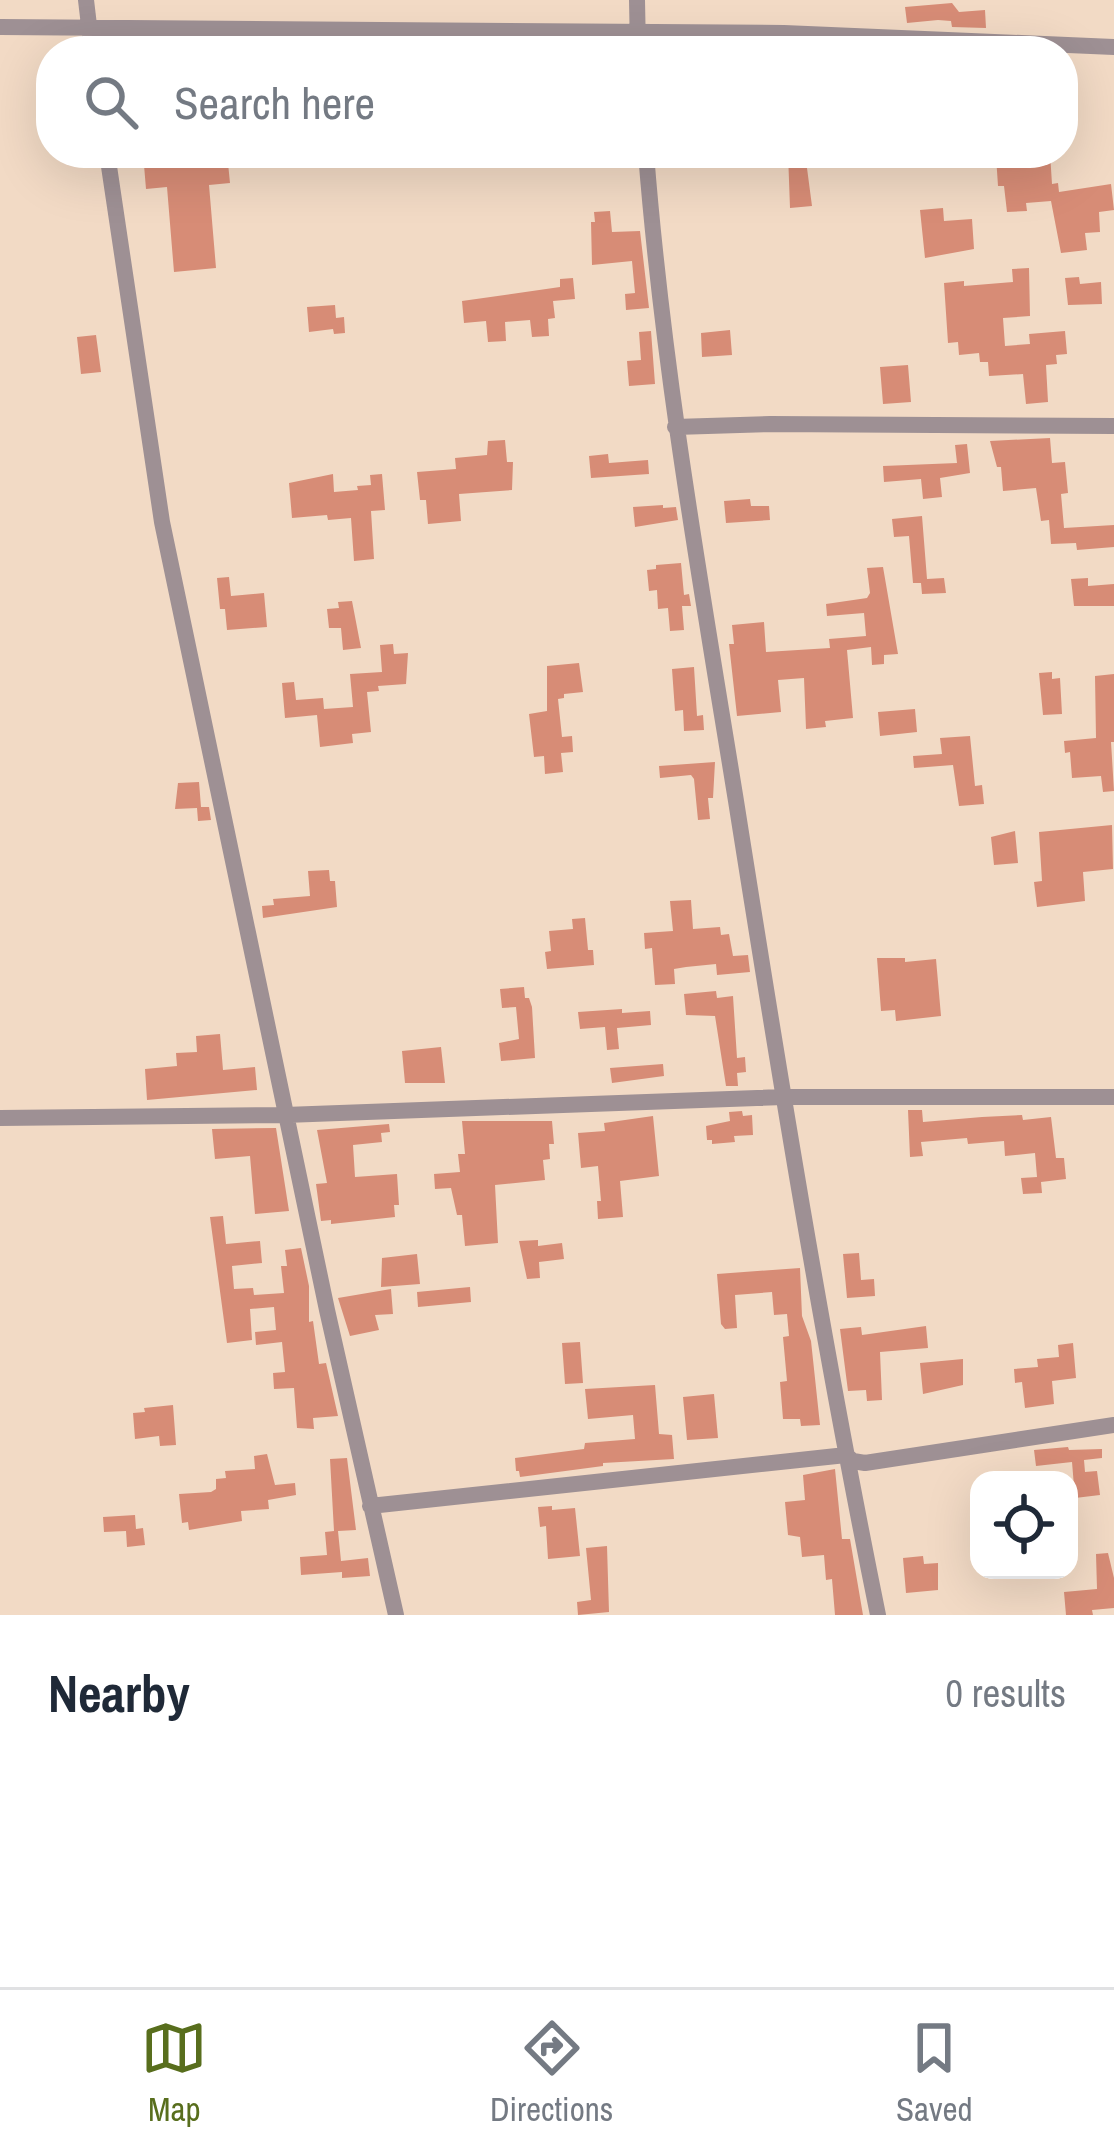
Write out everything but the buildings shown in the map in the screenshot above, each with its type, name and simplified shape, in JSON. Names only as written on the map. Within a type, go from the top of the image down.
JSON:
[{"type":"street","points":[[86,0],[90,36]]},
{"type":"street","points":[[637,0],[638,36]]},
{"type":"street","points":[[0,27],[385,36]]},
{"type":"street","points":[[735,36],[855,36]]},
{"type":"street","points":[[1078,45],[1114,47]]},
{"type":"street","points":[[109,168],[162,522],[285,1114],[396,1615]]},
{"type":"street","points":[[648,168],[675,427],[783,1097],[878,1615]]},
{"type":"street","points":[[675,427],[1114,426]]},
{"type":"street","points":[[0,1118],[285,1114],[783,1097],[1114,1097]]},
{"type":"street","points":[[370,1506],[845,1455],[865,1463],[1114,1425]]}]
